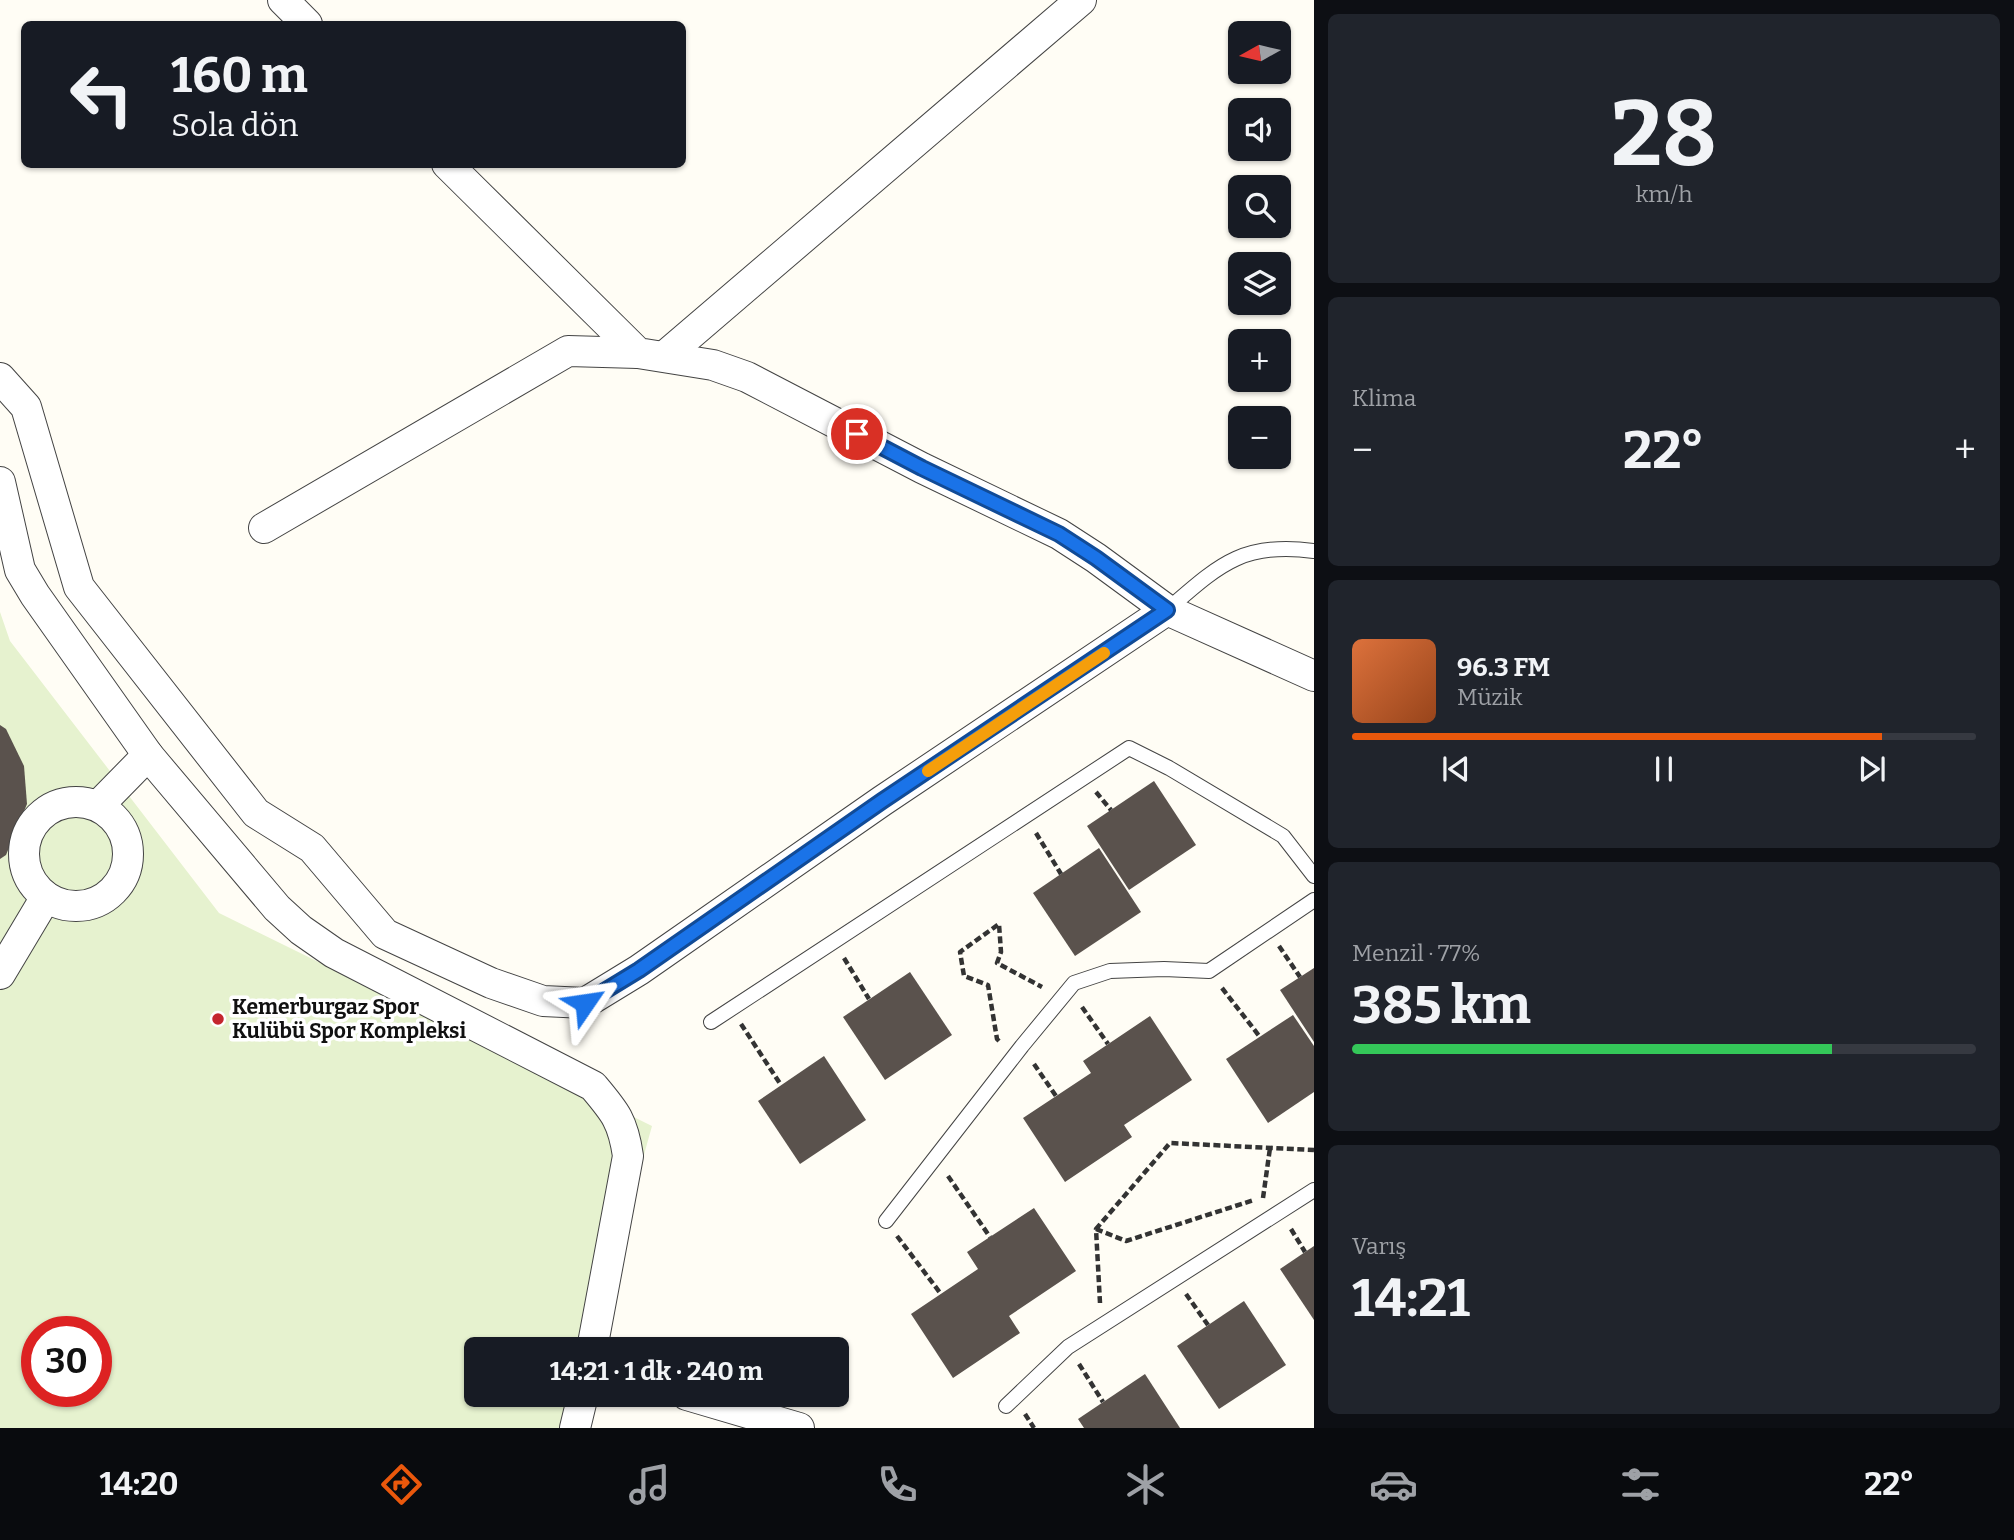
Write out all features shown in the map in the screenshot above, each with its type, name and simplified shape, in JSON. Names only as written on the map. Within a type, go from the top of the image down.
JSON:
[{"type":"street","points":[[283,0],[304,21]]},
{"type":"street","points":[[651,355],[1081,0]]},
{"type":"street","points":[[451,168],[651,355]]},
{"type":"street","points":[[264,528],[568,351],[651,355],[713,365],[747,377],[922,468],[1059,534],[1167,610],[1314,676]]},
{"type":"street","points":[[0,378],[26,407],[79,587],[256,813],[312,848],[384,934],[491,983],[543,1001],[585,1003],[1167,610]]},
{"type":"street","points":[[0,482],[20,570],[35,595],[148,755],[277,908],[301,930],[334,953],[593,1086],[616,1113],[625,1134],[628,1156],[594,1337]]},
{"type":"street","points":[[98,806],[148,755]]},
{"type":"street","points":[[81,802],[98,806],[112,816],[125,838],[127,863],[121,880],[110,893],[96,902],[79,906],[62,904],[46,897],[34,885],[26,869],[23,853],[27,835],[48,809],[64,803],[81,802]]},
{"type":"street","points":[[0,974],[46,897]]},
{"type":"street","points":[[575,1428],[580,1407]]},
{"type":"street","points":[[728,1407],[799,1428]]},
{"type":"lane","points":[[1167,610],[1225,563],[1256,551],[1293,548],[1314,551]]},
{"type":"lane","points":[[711,1022],[1129,748],[1169,768],[1283,836],[1314,876]]},
{"type":"lane","points":[[886,1222],[1074,983],[1110,971],[1209,971],[1314,900]]},
{"type":"lane","points":[[1006,1406],[1068,1347],[1314,1190]]},
{"type":"path","points":[[1025,816],[1061,874]]},
{"type":"path","points":[[1056,1096],[1019,1050],[997,1039],[988,985],[964,976],[960,952],[999,924],[1001,952],[997,963],[1065,993],[1108,1044]]},
{"type":"path","points":[[1268,931],[1300,977]]},
{"type":"path","points":[[834,942],[869,999]]},
{"type":"path","points":[[1209,971],[1260,1037]]},
{"type":"path","points":[[731,1009],[781,1085]]},
{"type":"path","points":[[1101,1326],[1096,1229],[1170,1143],[1314,1150]]},
{"type":"path","points":[[1096,1229],[1126,1241],[1263,1198],[1270,1148]]},
{"type":"path","points":[[935,1157],[990,1237]]},
{"type":"path","points":[[886,1222],[940,1294]]},
{"type":"path","points":[[1175,1279],[1208,1325]]},
{"type":"path","points":[[1068,1347],[1103,1402]]},
{"type":"green space","name":"Kemerburgaz Spor Kulübü Spor Kompleksi","points":[[0,612],[10,641],[219,913],[652,1126],[593,1337],[464,1337],[464,1407],[574,1407],[568,1428],[0,1428]]},
{"type":"building","points":[[0,725],[6,729],[24,766],[27,804],[6,855],[0,859]]},
{"type":"building","points":[[1154,781],[1196,845],[1129,890],[1087,826]]},
{"type":"building","points":[[1099,848],[1141,912],[1075,956],[1033,893]]},
{"type":"building","points":[[1314,968],[1314,1042],[1280,990]]},
{"type":"building","points":[[910,972],[952,1035],[885,1080],[843,1017]]},
{"type":"building","points":[[1293,1015],[1314,1046],[1314,1092],[1268,1123],[1226,1059]]},
{"type":"building","points":[[1150,1016],[1192,1080],[1124,1125],[1132,1137],[1065,1182],[1023,1118],[1091,1073],[1083,1061]]},
{"type":"building","points":[[824,1056],[866,1120],[800,1164],[758,1101]]},
{"type":"building","points":[[1034,1208],[1076,1271],[1009,1316],[1020,1333],[953,1378],[911,1314],[978,1269],[967,1252]]},
{"type":"building","points":[[1314,1246],[1314,1320],[1280,1269]]},
{"type":"building","points":[[1244,1301],[1286,1365],[1219,1409],[1177,1346]]},
{"type":"building","points":[[1145,1374],[1180,1428],[1084,1428],[1078,1419]]},
{"type":"slow traffic","points":[[928,771],[1104,653]]},
{"type":"place","name":"Kemerburgaz Spor Kulübü Spor Kompleksi","points":[[218,1019]]},
{"type":"route","points":[[585,1003],[639,970],[882,801],[1167,610],[1059,534],[857,434]]}]
